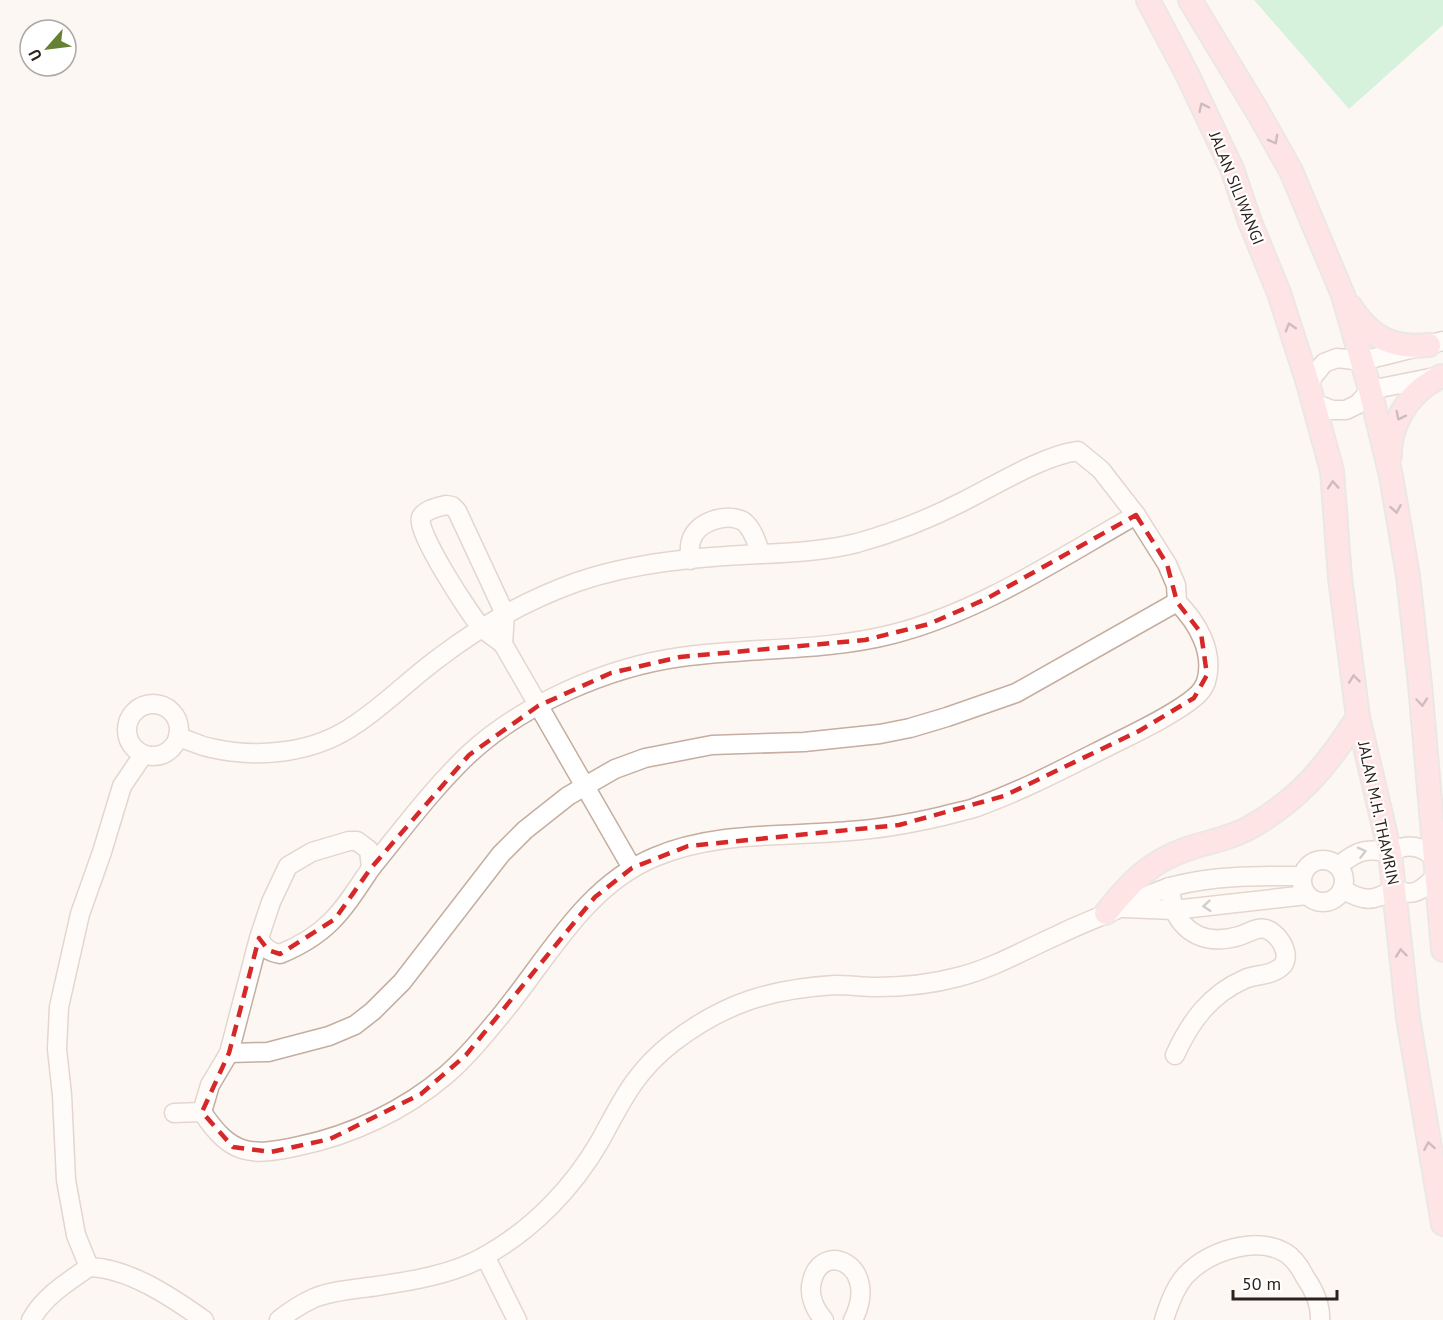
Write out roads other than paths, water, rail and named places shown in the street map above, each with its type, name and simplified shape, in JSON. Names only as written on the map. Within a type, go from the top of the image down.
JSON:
[{"type":"main road","name":"JALAN SILIWANGI","points":[[1148,0],[1187,74],[1232,169],[1250,222],[1279,293],[1311,393]]},
{"type":"main road","points":[[1190,0],[1291,171],[1343,295],[1391,476]]},
{"type":"main road","points":[[1343,295],[1359,320],[1383,339],[1413,346],[1436,343]]},
{"type":"main road","points":[[1442,376],[1421,389],[1405,407],[1394,429],[1389,452],[1409,587],[1420,685],[1443,950]]},
{"type":"main road","name":"JALAN M.H. THAMRIN","points":[[1311,393],[1332,471],[1340,578],[1358,717],[1390,853],[1408,1018],[1443,1224]]},
{"type":"main road","points":[[1113,911],[1139,874],[1161,860],[1245,830],[1300,793],[1326,765],[1358,717]]},
{"type":"street","points":[[1436,343],[1362,361],[1337,358],[1324,363],[1311,393],[1332,410],[1346,410],[1358,404],[1370,390],[1442,376]]},
{"type":"street","points":[[178,737],[210,748],[242,753],[274,753],[308,747],[336,736],[357,724],[481,627],[546,595],[612,572],[690,560],[825,550],[857,543],[896,530],[958,504],[1025,470],[1065,453],[1078,451],[1101,470],[1136,515],[1167,564],[1176,585],[1177,602],[1191,616],[1201,633],[1208,656],[1206,682],[1194,698],[1139,731],[1053,774],[982,804],[944,816],[853,831],[739,837],[688,846],[657,856],[632,868],[595,897],[539,964],[506,1009],[454,1067],[422,1094],[395,1110],[330,1139],[271,1152],[233,1147],[218,1135],[202,1112]]},
{"type":"street","points":[[503,644],[505,614],[457,511],[449,506],[428,511],[420,521],[426,541],[481,627],[503,644],[632,868]]},
{"type":"street","points":[[259,938],[268,950],[280,954],[323,930],[346,905],[371,868],[446,778],[490,736],[538,706],[611,673],[680,657],[820,646],[865,640],[929,624],[986,599],[1136,515]]},
{"type":"street","points":[[690,560],[690,542],[695,532],[705,523],[727,518],[743,522],[753,534],[761,554]]},
{"type":"street","points":[[229,1053],[268,1052],[329,1036],[355,1025],[373,1011],[402,982],[501,854],[525,830],[584,786],[615,769],[645,758],[712,745],[804,742],[880,734],[910,728],[1016,693],[1177,602]]},
{"type":"street","points":[[155,704],[169,710],[178,722],[178,737],[176,744],[165,754],[150,757],[143,755],[131,746],[126,731],[130,717],[141,707],[155,704]]},
{"type":"street","points":[[89,1267],[76,1235],[66,1180],[62,1095],[57,1049],[59,1007],[80,914],[122,786],[143,755]]},
{"type":"street","points":[[202,1112],[210,1084],[229,1053],[259,938],[283,873],[293,861],[312,852],[349,841],[357,841],[369,850],[371,868]]},
{"type":"street","points":[[1338,866],[1351,855],[1361,851],[1375,849],[1390,853],[1408,846],[1427,850],[1436,865],[1428,884],[1413,893],[1404,894],[1394,889],[1370,900],[1355,897],[1342,889]]},
{"type":"street","points":[[1113,911],[1174,910],[1307,895],[1320,902],[1326,902],[1333,899],[1342,889],[1343,873],[1338,866],[1327,860],[1314,861],[1309,865],[1302,876],[1307,895]]},
{"type":"street","points":[[279,1320],[316,1297],[419,1278],[465,1266],[485,1256],[537,1218],[574,1180],[599,1142],[620,1102],[656,1056],[713,1015],[729,1007],[761,995],[779,992],[837,985],[874,987],[913,985],[956,978],[991,967],[1148,894],[1169,887],[1235,876],[1302,876]]},
{"type":"street","points":[[1246,876],[1249,902]]},
{"type":"street","points":[[1169,887],[1174,910],[1190,931],[1207,939],[1223,940],[1256,928],[1265,928],[1275,934],[1285,949],[1286,960],[1274,972],[1246,979],[1209,1002],[1192,1020],[1175,1055]]},
{"type":"street","points":[[174,1113],[202,1112]]},
{"type":"street","points":[[1164,1320],[1171,1298],[1185,1275],[1206,1258],[1235,1249],[1261,1245],[1286,1253],[1301,1270],[1315,1292],[1321,1314],[1320,1320]]},
{"type":"street","points":[[485,1256],[517,1320]]},
{"type":"street","points":[[824,1320],[818,1313],[810,1287],[817,1268],[823,1263],[837,1261],[845,1263],[858,1275],[860,1284],[858,1310],[852,1320]]},
{"type":"street","points":[[31,1320],[41,1306],[63,1285],[89,1267],[115,1271],[160,1291],[204,1320]]}]
